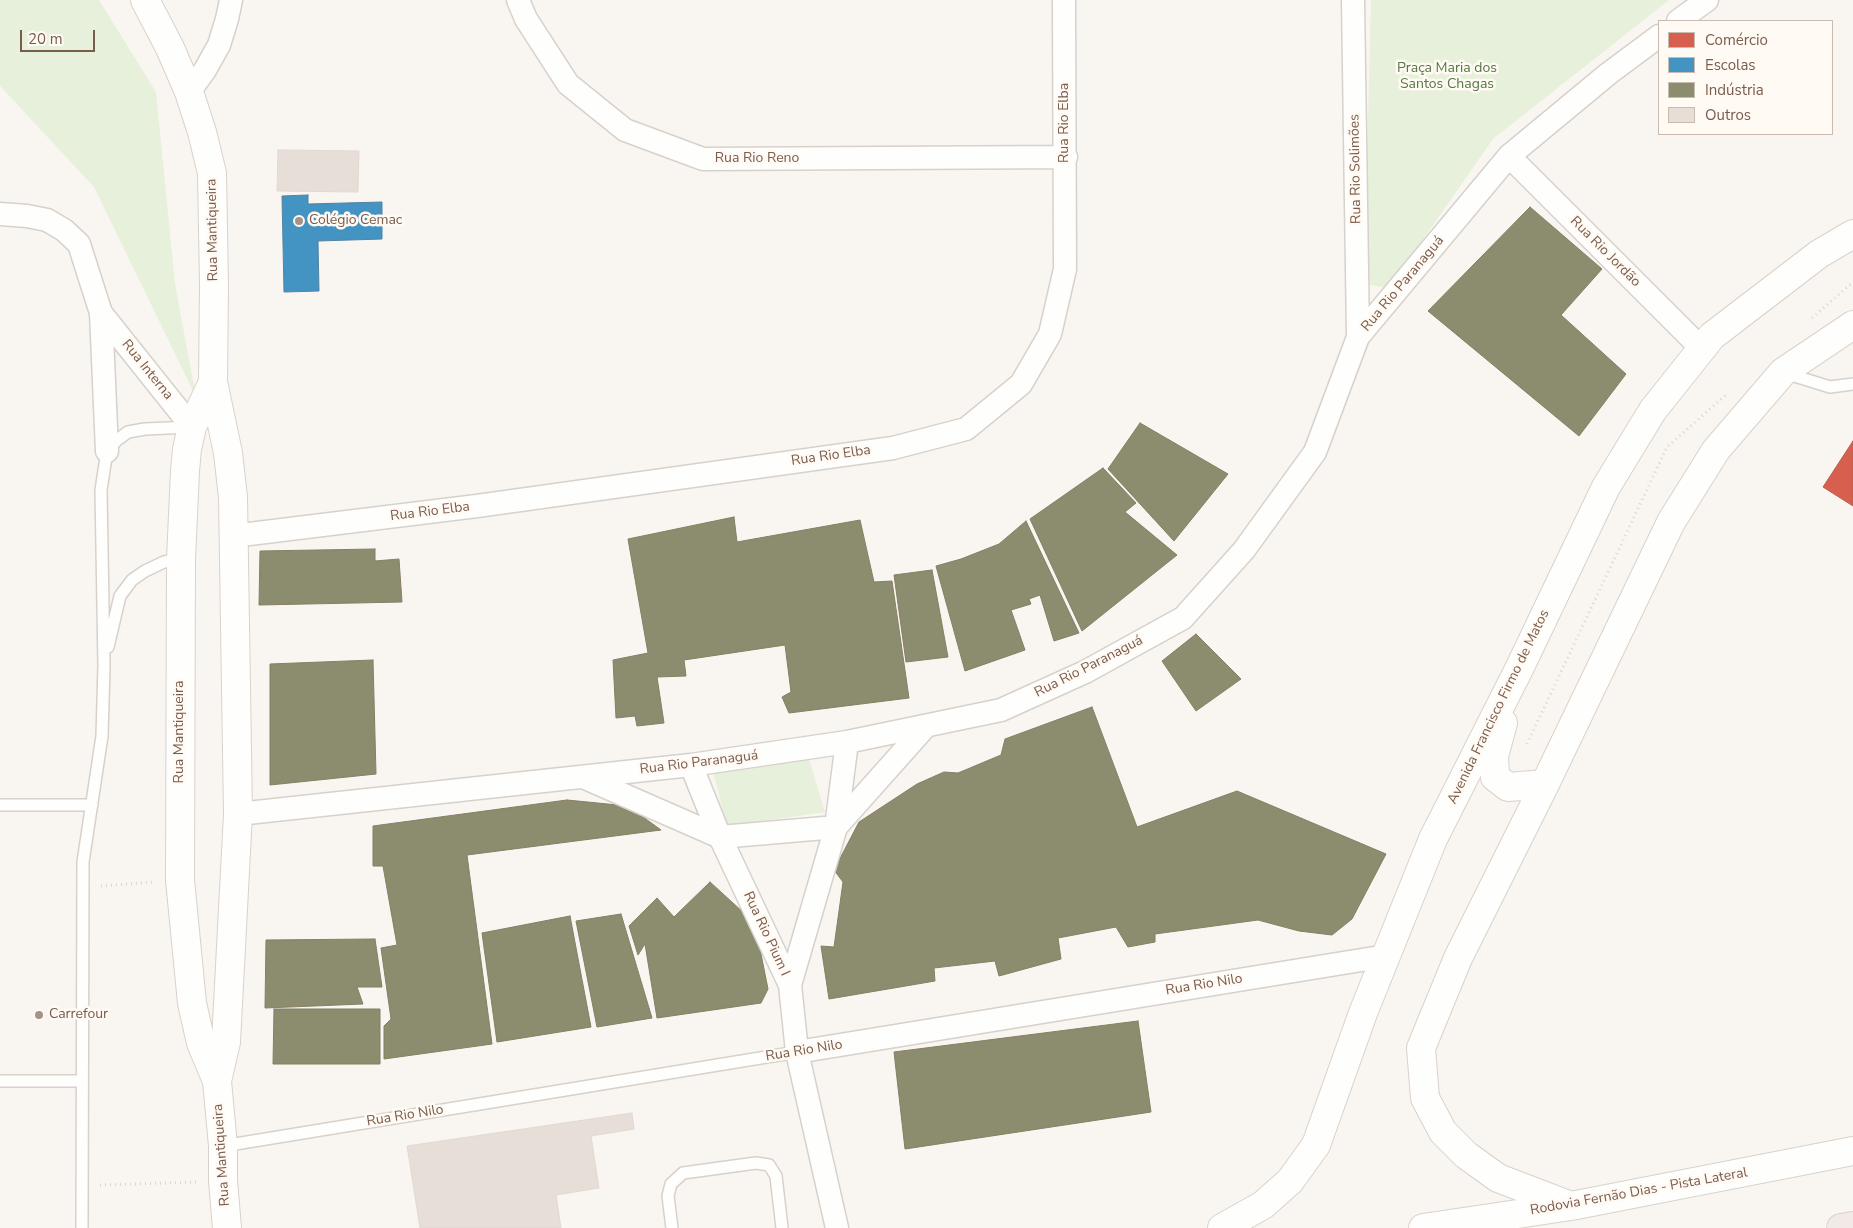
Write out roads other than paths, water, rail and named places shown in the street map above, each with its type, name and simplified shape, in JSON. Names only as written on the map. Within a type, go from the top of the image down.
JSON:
[{"type":"highway","points":[[1841,1228],[1853,1226]]},
{"type":"street","name":"Rua Mantiqueira","points":[[145,0],[170,48],[189,92],[202,132],[212,173],[213,382],[228,453],[233,497],[238,814],[226,1042],[217,1081]]},
{"type":"street","points":[[189,92],[205,70],[219,45],[231,0]]},
{"type":"street","name":"Rua Rio Reno","points":[[518,0],[526,19],[568,84],[625,130],[703,159],[1066,157]]},
{"type":"street","name":"Rua Rio Elba","points":[[233,536],[477,506],[892,448],[966,429],[1021,384],[1050,334],[1065,268],[1064,0]]},
{"type":"street","name":"Rua Rio Solimões","points":[[1353,0],[1358,337]]},
{"type":"street","points":[[1679,20],[1706,0]]},
{"type":"street","name":"Rua Rio Paranaguá","points":[[238,814],[691,765],[847,742],[1001,710],[1085,672],[1183,618],[1244,550],[1315,452],[1358,337],[1509,156],[1608,74],[1658,37]]},
{"type":"street","name":"Rua Rio Jordão","points":[[1509,156],[1702,349]]},
{"type":"street","name":"Rua Interna","points":[[0,214],[47,220],[64,230],[79,244],[101,313],[107,451]]},
{"type":"street","name":"Avenida Francisco Firmo de Matos","points":[[1222,1228],[1263,1205],[1290,1181],[1316,1145],[1363,1013],[1433,839],[1519,669],[1606,488],[1653,410],[1712,336],[1818,254],[1853,234]]},
{"type":"street","name":"Rua Interna","points":[[101,313],[192,427]]},
{"type":"street","points":[[1571,1206],[1498,1178],[1466,1155],[1443,1132],[1425,1098],[1421,1048],[1458,958],[1545,784],[1670,522],[1716,450],[1783,372],[1853,325]]},
{"type":"street","name":"Rua Mantiqueira","points":[[213,382],[192,427],[186,448],[181,559],[180,880],[192,1004],[201,1043],[217,1081],[223,1146],[223,1181],[227,1228]]},
{"type":"street","points":[[192,427],[204,431],[228,453]]},
{"type":"street","points":[[1519,669],[1494,756],[1495,777],[1508,787],[1545,784]]},
{"type":"street","points":[[583,777],[720,837],[836,827],[926,726]]},
{"type":"street","points":[[790,985],[836,827],[847,742]]},
{"type":"street","name":"Rua Rio Pium I","points":[[691,765],[720,837],[790,985],[797,1052],[837,1228]]},
{"type":"street","name":"Rua Rio Nilo","points":[[797,1052],[1386,956]]},
{"type":"street","points":[[188,965],[218,971],[231,967]]},
{"type":"street","name":"Rodovia Fernão Dias - Pista Lateral","points":[[1423,1228],[1571,1206],[1853,1151]]},
{"type":"lane","points":[[1783,372],[1830,387],[1853,384]]},
{"type":"lane","points":[[82,1228],[83,862],[102,736],[104,666],[101,490],[107,451],[128,432],[145,429],[192,427]]},
{"type":"lane","points":[[104,666],[120,596],[132,580],[145,571],[164,562],[181,559]]},
{"type":"lane","points":[[0,805],[92,805]]},
{"type":"lane","name":"Rua Rio Nilo","points":[[223,1146],[797,1052]]},
{"type":"lane","points":[[0,1081],[82,1081]]},
{"type":"lane","points":[[672,1228],[668,1196],[670,1184],[683,1173],[756,1162],[769,1166],[776,1176],[782,1228]]},
{"type":"place","name":"Colégio Cemac","points":[[299,221]]},
{"type":"place","name":"Carrefour","points":[[39,1015]]},
{"type":"park label","name":"Praça Maria dos Santos Chagas","points":[[1447,78]]}]
